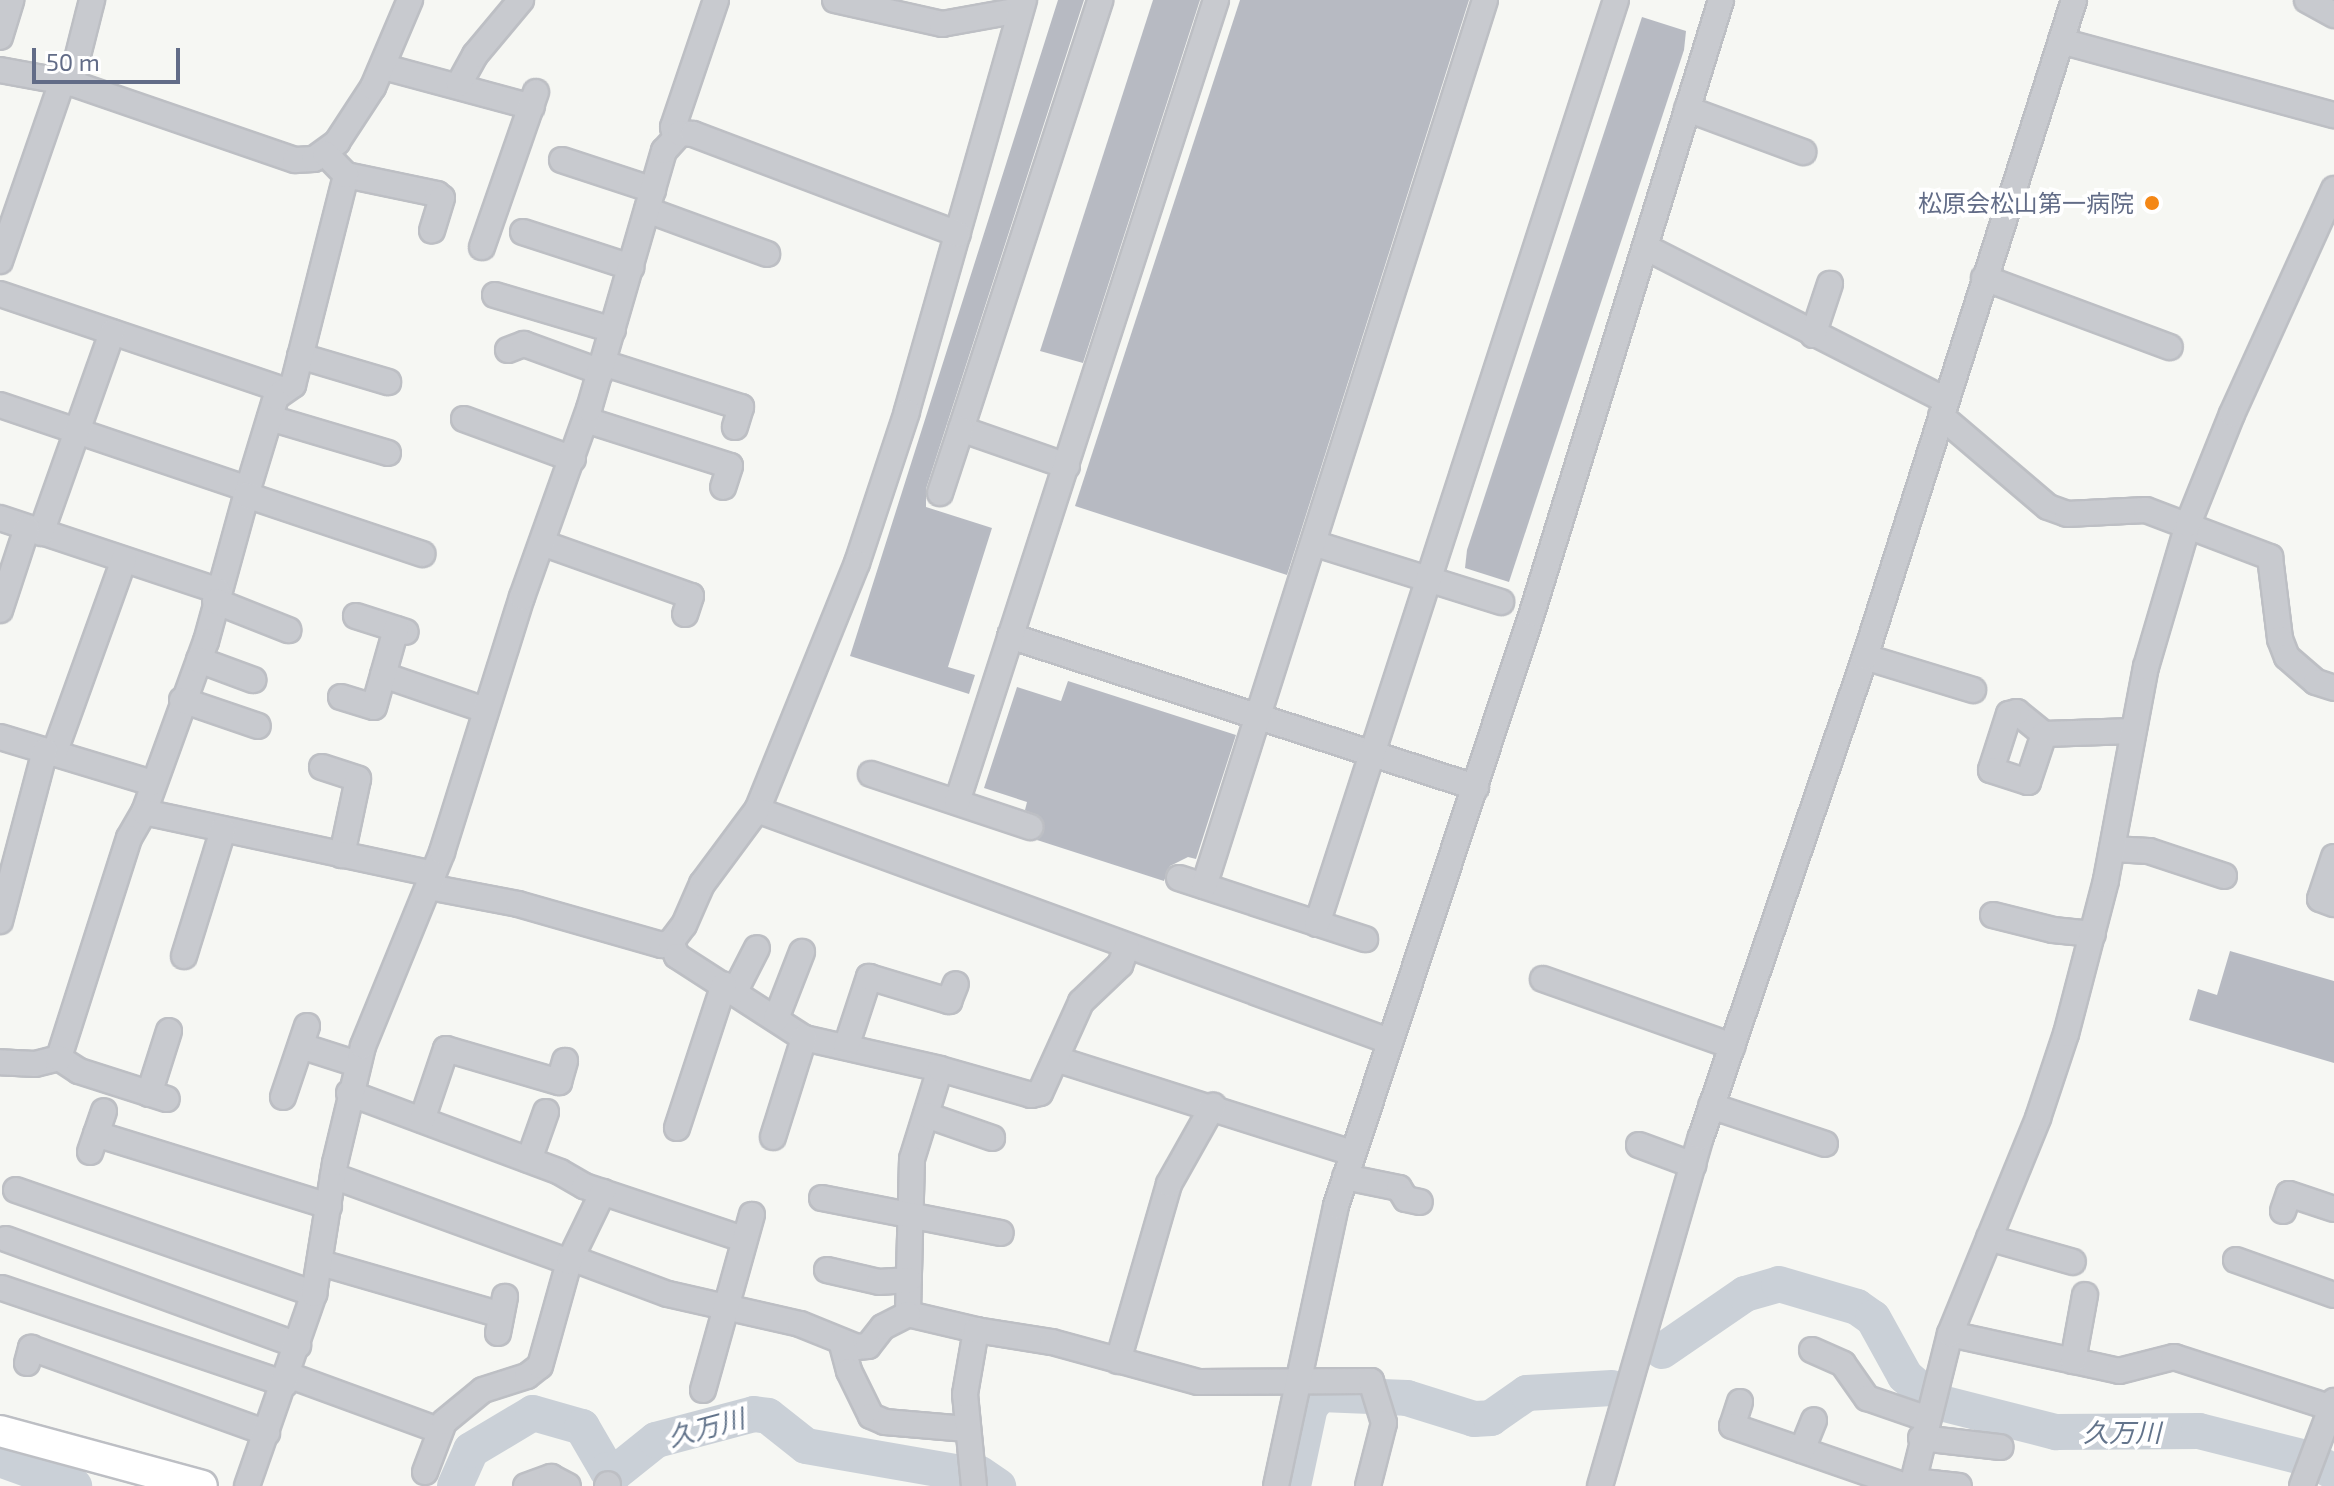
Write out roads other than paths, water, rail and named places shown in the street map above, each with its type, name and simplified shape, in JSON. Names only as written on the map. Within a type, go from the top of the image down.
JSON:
[{"type":"main road","points":[[0,1431],[202,1486]]},
{"type":"street","points":[[0,37],[11,0]]},
{"type":"street","points":[[0,261],[66,84],[92,0]]},
{"type":"street","points":[[0,70],[66,84],[295,160],[325,153],[384,67],[409,0]]},
{"type":"street","points":[[459,84],[475,55],[521,0]]},
{"type":"street","points":[[675,137],[673,127],[716,0]]},
{"type":"street","points":[[671,942],[702,884],[757,810],[857,563],[958,234],[1022,5],[942,24],[835,0]]},
{"type":"street","points":[[940,493],[1100,0]]},
{"type":"street","points":[[957,802],[1216,0]]},
{"type":"street","points":[[1204,886],[1316,544],[1485,0]]},
{"type":"street","points":[[1317,924],[1616,0]]},
{"type":"street","points":[[1276,1486],[1325,1243],[1389,1041],[1476,787],[1721,0]]},
{"type":"street","points":[[1600,1486],[1711,1106],[1865,657],[2074,0]]},
{"type":"street","points":[[2307,0],[2334,15]]},
{"type":"street","points":[[2061,41],[2334,115]]},
{"type":"street","points":[[384,67],[534,99],[482,247]]},
{"type":"street","points":[[1687,109],[1803,152]]},
{"type":"street","points":[[247,1486],[314,1294],[333,1176],[357,1064],[379,997],[431,881],[485,710],[573,459],[664,151],[675,137],[693,134],[958,234]]},
{"type":"street","points":[[325,153],[346,175],[437,194],[442,198],[432,231]]},
{"type":"street","points":[[562,160],[767,255]]},
{"type":"street","points":[[59,1058],[117,871],[144,812],[199,660],[270,418],[283,390],[293,385],[346,175]]},
{"type":"street","points":[[1910,1484],[1950,1334],[2038,1118],[2093,934],[2133,731],[2188,524],[2232,414],[2334,189]]},
{"type":"street","points":[[523,232],[631,267]]},
{"type":"street","points":[[1645,247],[1813,335],[1943,408],[2048,507],[2067,514],[2146,510],[2270,557],[2280,639],[2287,657],[2316,682],[2334,688]]},
{"type":"street","points":[[1984,278],[2170,348]]},
{"type":"street","points":[[1813,335],[1830,284]]},
{"type":"street","points":[[0,294],[283,390]]},
{"type":"street","points":[[495,295],[613,330]]},
{"type":"street","points":[[0,610],[77,432],[112,332]]},
{"type":"street","points":[[508,350],[524,344],[741,407],[735,427]]},
{"type":"street","points":[[300,356],[388,382]]},
{"type":"street","points":[[0,405],[423,554]]},
{"type":"street","points":[[270,418],[388,453]]},
{"type":"street","points":[[464,419],[573,459]]},
{"type":"street","points":[[586,420],[730,466],[723,487]]},
{"type":"street","points":[[961,429],[1067,466]]},
{"type":"street","points":[[0,518],[124,560],[216,596],[288,630]]},
{"type":"street","points":[[542,543],[691,596],[685,614]]},
{"type":"street","points":[[1316,544],[1501,602]]},
{"type":"street","points":[[0,921],[50,752],[124,560]]},
{"type":"street","points":[[340,700],[374,707],[401,630],[356,616]]},
{"type":"street","points":[[1010,636],[1476,787]]},
{"type":"street","points":[[1865,657],[1973,690]]},
{"type":"street","points":[[199,660],[253,680]]},
{"type":"street","points":[[383,675],[485,710]]},
{"type":"street","points":[[182,700],[258,726]]},
{"type":"street","points":[[2044,734],[2133,731]]},
{"type":"street","points":[[0,737],[152,783]]},
{"type":"street","points":[[322,767],[358,779],[342,855]]},
{"type":"street","points":[[871,774],[1030,827]]},
{"type":"street","points":[[757,810],[1389,1041]]},
{"type":"street","points":[[144,812],[342,855],[648,944],[671,942]]},
{"type":"street","points":[[181,943],[223,830]]},
{"type":"street","points":[[2112,849],[2149,851],[2210,878]]},
{"type":"street","points":[[2334,857],[2320,899],[2334,904]]},
{"type":"street","points":[[1179,878],[1365,939]]},
{"type":"street","points":[[1993,915],[2053,930],[2093,934]]},
{"type":"street","points":[[671,942],[677,956],[804,1038],[940,1069],[1031,1095],[1047,1086],[1081,1002],[1120,965],[1127,947]]},
{"type":"street","points":[[677,1128],[729,988],[757,948]]},
{"type":"street","points":[[776,1019],[802,952]]},
{"type":"street","points":[[846,1047],[869,977],[949,1001],[956,984]]},
{"type":"street","points":[[1543,979],[1732,1046]]},
{"type":"street","points":[[0,1062],[35,1064],[59,1058],[79,1071],[158,1096],[168,1030]]},
{"type":"street","points":[[283,1097],[304,1036],[357,1064]]},
{"type":"street","points":[[773,1137],[804,1038]]},
{"type":"street","points":[[422,1120],[446,1049],[494,1050],[559,1082],[565,1061]]},
{"type":"street","points":[[1059,1060],[1213,1106],[1353,1153]]},
{"type":"street","points":[[908,1314],[912,1159],[940,1069]]},
{"type":"street","points":[[349,1093],[529,1160],[603,1192],[743,1239]]},
{"type":"street","points":[[1118,1361],[1169,1184],[1213,1106]]},
{"type":"street","points":[[1711,1106],[1825,1144]]},
{"type":"street","points":[[529,1160],[546,1112]]},
{"type":"street","points":[[926,1115],[992,1138]]},
{"type":"street","points":[[97,1132],[329,1206]]},
{"type":"street","points":[[1639,1145],[1693,1165]]},
{"type":"street","points":[[333,1176],[668,1294],[800,1324],[841,1341],[868,1346],[883,1327],[908,1314],[976,1330],[1052,1342],[1118,1361],[1226,1385],[1298,1379],[1371,1381],[1384,1423],[1368,1486]]},
{"type":"street","points":[[1345,1177],[1399,1188],[1406,1199],[1420,1202]]},
{"type":"street","points":[[425,1472],[438,1430],[483,1390],[527,1376],[540,1366],[570,1260],[603,1192]]},
{"type":"street","points":[[6,1193],[314,1294]]},
{"type":"street","points":[[2283,1211],[2289,1194],[2334,1209]]},
{"type":"street","points":[[822,1198],[1001,1233]]},
{"type":"street","points":[[703,1390],[752,1215]]},
{"type":"street","points":[[1989,1238],[2073,1262]]},
{"type":"street","points":[[6,1239],[298,1345]]},
{"type":"street","points":[[2251,1258],[2334,1295]]},
{"type":"street","points":[[321,1263],[501,1315]]},
{"type":"street","points":[[827,1270],[879,1282],[909,1280]]},
{"type":"street","points":[[2,1288],[438,1430]]},
{"type":"street","points":[[2073,1361],[2085,1295]]},
{"type":"street","points":[[974,1486],[965,1394],[976,1330]]},
{"type":"street","points":[[1950,1334],[2135,1371],[2174,1357],[2333,1404],[2302,1486]]},
{"type":"street","points":[[841,1341],[849,1371],[871,1416],[885,1422],[967,1429]]},
{"type":"street","points":[[27,1363],[31,1348],[267,1433]]},
{"type":"street","points":[[1812,1350],[1843,1364],[1867,1398],[1923,1428],[2000,1447]]},
{"type":"street","points":[[1740,1402],[1732,1426],[1910,1484],[1959,1486]]},
{"type":"street","points":[[1802,1450],[1814,1420]]},
{"type":"street","points":[[526,1486],[551,1477],[568,1486]]},
{"type":"waterway","name":"久万川","points":[[1662,1351],[1745,1294],[1779,1284],[1857,1307],[1873,1318],[1905,1376],[1921,1390]]},
{"type":"waterway","name":"久万川","points":[[1382,1397],[1407,1398],[1474,1419],[1491,1418],[1527,1393],[1612,1388]]},
{"type":"waterway","name":"久万川","points":[[1293,1486],[1310,1407],[1321,1394],[1370,1396]]},
{"type":"waterway","name":"久万川","points":[[1941,1403],[2056,1432],[2199,1431],[2302,1457]]},
{"type":"waterway","name":"久万川","points":[[455,1486],[471,1450],[533,1413],[582,1427],[607,1470],[616,1472],[656,1440],[754,1414],[768,1416],[806,1446],[967,1474]]},
{"type":"waterway","name":"久万川","points":[[0,1459],[74,1486]]},
{"type":"waterway","name":"久万川","points":[[2323,1466],[2334,1472]]},
{"type":"waterway","name":"久万川","points":[[980,1474],[998,1486]]},
{"type":"place","name":"松原会松山第一病院","points":[[2152,203]]}]
